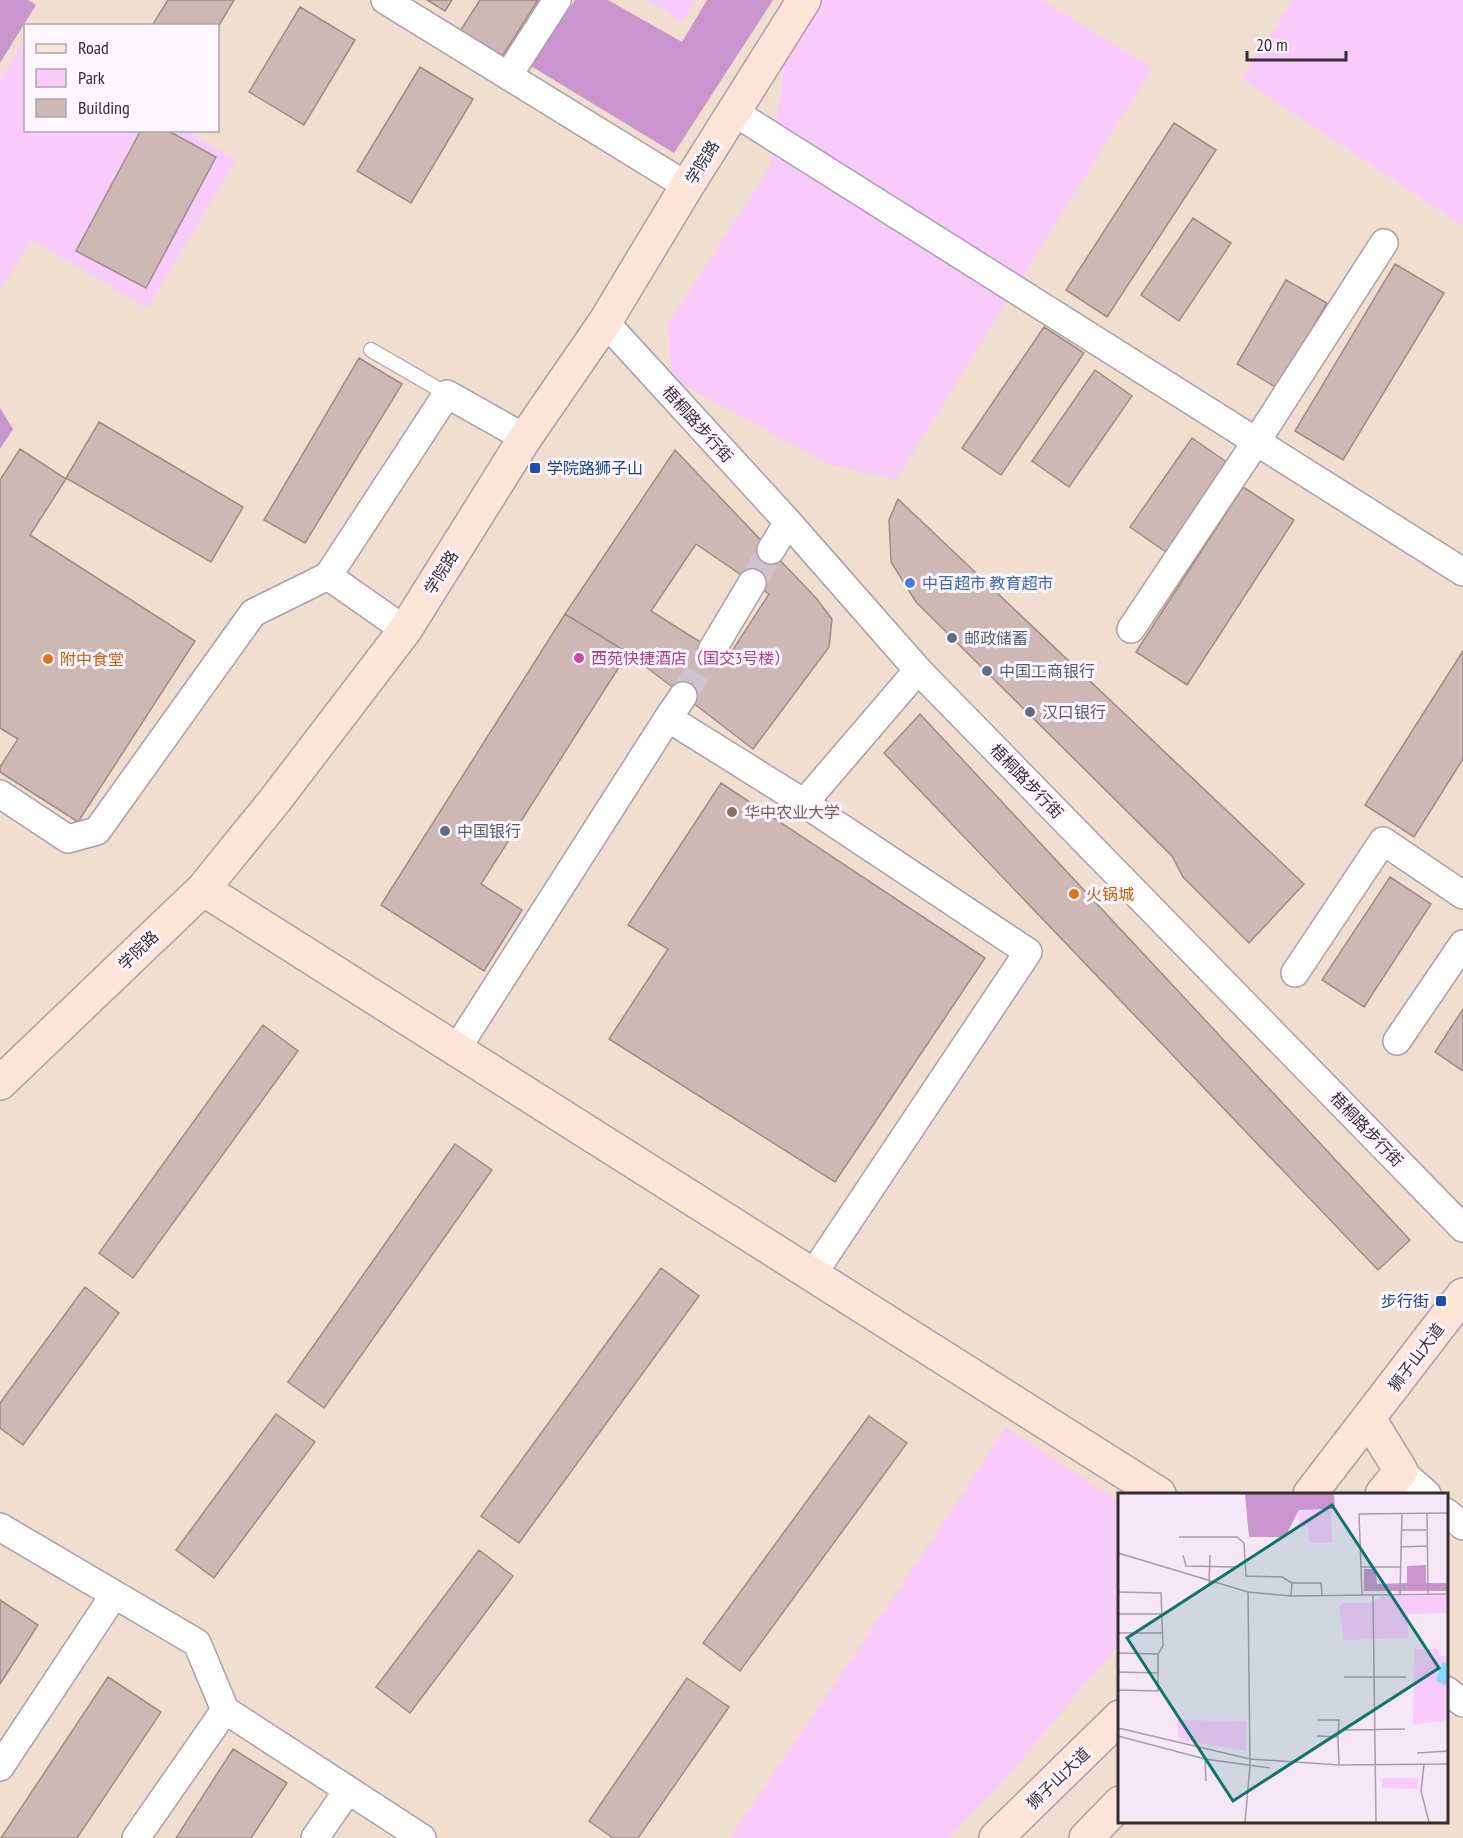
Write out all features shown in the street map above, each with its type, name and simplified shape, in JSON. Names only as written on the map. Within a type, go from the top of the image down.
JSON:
[{"type":"street","points":[[385,0],[687,186]]},
{"type":"street","points":[[508,76],[557,0]]},
{"type":"street","name":"学院路","points":[[0,1083],[203,889],[276,799],[405,630],[525,438],[605,322],[804,0]]},
{"type":"street","points":[[734,112],[1463,572]]},
{"type":"street","points":[[1131,628],[1256,442],[1384,243]]},
{"type":"street","name":"梧桐路步行街","points":[[605,322],[788,522],[918,670],[1463,1228]]},
{"type":"street","points":[[0,794],[68,839],[97,831],[253,614],[328,576],[447,394],[525,438]]},
{"type":"street","points":[[771,550],[788,522]]},
{"type":"street","points":[[328,576],[405,630]]},
{"type":"street","points":[[712,650],[752,583]]},
{"type":"street","points":[[804,803],[918,670]]},
{"type":"street","points":[[456,1050],[683,696]]},
{"type":"street","points":[[668,718],[804,803],[1028,952],[813,1274]]},
{"type":"street","points":[[1295,973],[1383,841],[1463,896]]},
{"type":"street","points":[[203,889],[1157,1493]]},
{"type":"street","points":[[1397,1041],[1463,944]]},
{"type":"street","name":"狮子山大道","points":[[1312,1493],[1463,1295]]},
{"type":"street","points":[[1369,1419],[1392,1483],[1424,1493]]},
{"type":"street","points":[[1448,1514],[1463,1526]]},
{"type":"street","points":[[0,1527],[197,1643],[225,1710],[422,1838]]},
{"type":"street","points":[[0,1767],[114,1595]]},
{"type":"street","points":[[1448,1692],[1463,1703]]},
{"type":"street","points":[[136,1838],[225,1710]]},
{"type":"street","name":"狮子山大道","points":[[996,1838],[1118,1718]]},
{"type":"street","points":[[315,1838],[348,1790]]},
{"type":"street","points":[[1086,1838],[1118,1804]]},
{"type":"lane","points":[[371,350],[447,394]]},
{"type":"shaded area","name":"华中农业大学","points":[[0,0],[1463,0],[1463,1838],[0,1838]]},
{"type":"shaded area","points":[[0,0],[28,0],[36,5],[0,63]]},
{"type":"shaded area","points":[[575,0],[608,0],[682,42],[707,0],[773,0],[674,153],[531,66]]},
{"type":"shaded area","points":[[0,408],[13,429],[0,449]]},
{"type":"green space","points":[[647,0],[696,0],[683,22]]},
{"type":"green space","points":[[820,0],[1042,0],[1152,68],[896,480],[831,465],[673,380],[667,326],[770,167],[786,55]]},
{"type":"green space","points":[[1293,0],[1463,0],[1463,226],[1242,79]]},
{"type":"green space","points":[[24,40],[24,132],[189,132],[236,160],[147,308],[32,239],[0,291],[0,81]]},
{"type":"green space","points":[[1006,1427],[1118,1501],[1118,1645],[997,1789],[948,1838],[730,1838]]},
{"type":"building","points":[[168,0],[234,0],[219,25],[153,24]]},
{"type":"building","points":[[427,0],[452,0],[445,11]]},
{"type":"building","points":[[480,0],[538,0],[501,58],[460,31]]},
{"type":"building","points":[[300,7],[355,40],[304,125],[249,92]]},
{"type":"building","points":[[420,67],[473,99],[411,203],[357,171]]},
{"type":"building","points":[[1174,123],[1216,150],[1107,317],[1066,290]]},
{"type":"building","points":[[140,132],[171,132],[216,157],[146,288],[76,251]]},
{"type":"building","points":[[1193,218],[1231,243],[1179,321],[1141,295]]},
{"type":"building","points":[[1395,264],[1444,293],[1343,460],[1295,431]]},
{"type":"building","points":[[1286,280],[1327,303],[1277,388],[1237,364]]},
{"type":"building","points":[[1044,327],[1084,353],[1001,475],[962,448]]},
{"type":"building","points":[[359,358],[402,384],[305,543],[264,520]]},
{"type":"building","points":[[1095,370],[1132,396],[1069,487],[1032,461]]},
{"type":"building","points":[[99,422],[243,507],[211,562],[66,478]]},
{"type":"building","points":[[1192,438],[1228,463],[1166,552],[1130,527]]},
{"type":"building","points":[[20,449],[66,479],[30,535],[195,641],[78,822],[0,772],[0,767],[18,739],[0,728],[0,480]]},
{"type":"building","points":[[675,450],[816,598],[832,619],[829,647],[753,749],[628,653],[565,614]],"holes":[[[696,544],[769,594],[727,659],[651,611]]]},
{"type":"building","points":[[1243,487],[1294,520],[1187,685],[1136,652]]},
{"type":"building","points":[[898,499],[1304,884],[1249,943],[1183,877],[1172,856],[916,602],[891,562],[889,520]]},
{"type":"building","points":[[565,614],[628,653],[481,884],[522,910],[484,971],[381,905]]},
{"type":"building","points":[[1463,651],[1463,759],[1414,837],[1365,805]]},
{"type":"building","points":[[920,714],[1410,1240],[1378,1270],[884,753]]},
{"type":"building","points":[[721,783],[985,958],[835,1182],[609,1039],[668,949],[628,925]]},
{"type":"building","points":[[1390,877],[1431,904],[1364,1007],[1322,980]]},
{"type":"building","points":[[1463,1009],[1463,1071],[1435,1052]]},
{"type":"building","points":[[263,1025],[298,1051],[133,1278],[99,1253]]},
{"type":"building","points":[[455,1144],[492,1170],[324,1408],[288,1382]]},
{"type":"building","points":[[661,1268],[699,1296],[519,1543],[481,1516]]},
{"type":"building","points":[[85,1287],[119,1313],[23,1445],[0,1428],[0,1403]]},
{"type":"building","points":[[276,1414],[315,1442],[214,1578],[176,1550]]},
{"type":"building","points":[[869,1416],[907,1443],[740,1671],[703,1643]]},
{"type":"building","points":[[479,1550],[513,1576],[410,1713],[376,1687]]},
{"type":"building","points":[[0,1600],[38,1625],[0,1684]]},
{"type":"building","points":[[108,1677],[161,1712],[77,1838],[1,1838]]},
{"type":"building","points":[[687,1678],[729,1707],[638,1838],[613,1838],[589,1821]]},
{"type":"building","points":[[233,1749],[287,1783],[251,1838],[176,1838]]},
{"type":"tunnel","points":[[752,583],[771,550]]},
{"type":"tunnel","points":[[683,696],[712,650]]},
{"type":"place","name":"学院路狮子山","points":[[535,468]]},
{"type":"place","name":"中百超市 教育超市","points":[[910,583]]},
{"type":"place","name":"邮政储蓄","points":[[952,638]]},
{"type":"place","name":"西苑快捷酒店（国交3号楼）","points":[[579,658]]},
{"type":"place","name":"附中食堂","points":[[48,659]]},
{"type":"place","name":"中国工商银行","points":[[987,671]]},
{"type":"place","name":"汉口银行","points":[[1030,712]]},
{"type":"place","name":"华中农业大学","points":[[732,812]]},
{"type":"place","name":"中国银行","points":[[445,831]]},
{"type":"place","name":"火锅城","points":[[1074,894]]},
{"type":"place","name":"步行街","points":[[1441,1301]]}]
